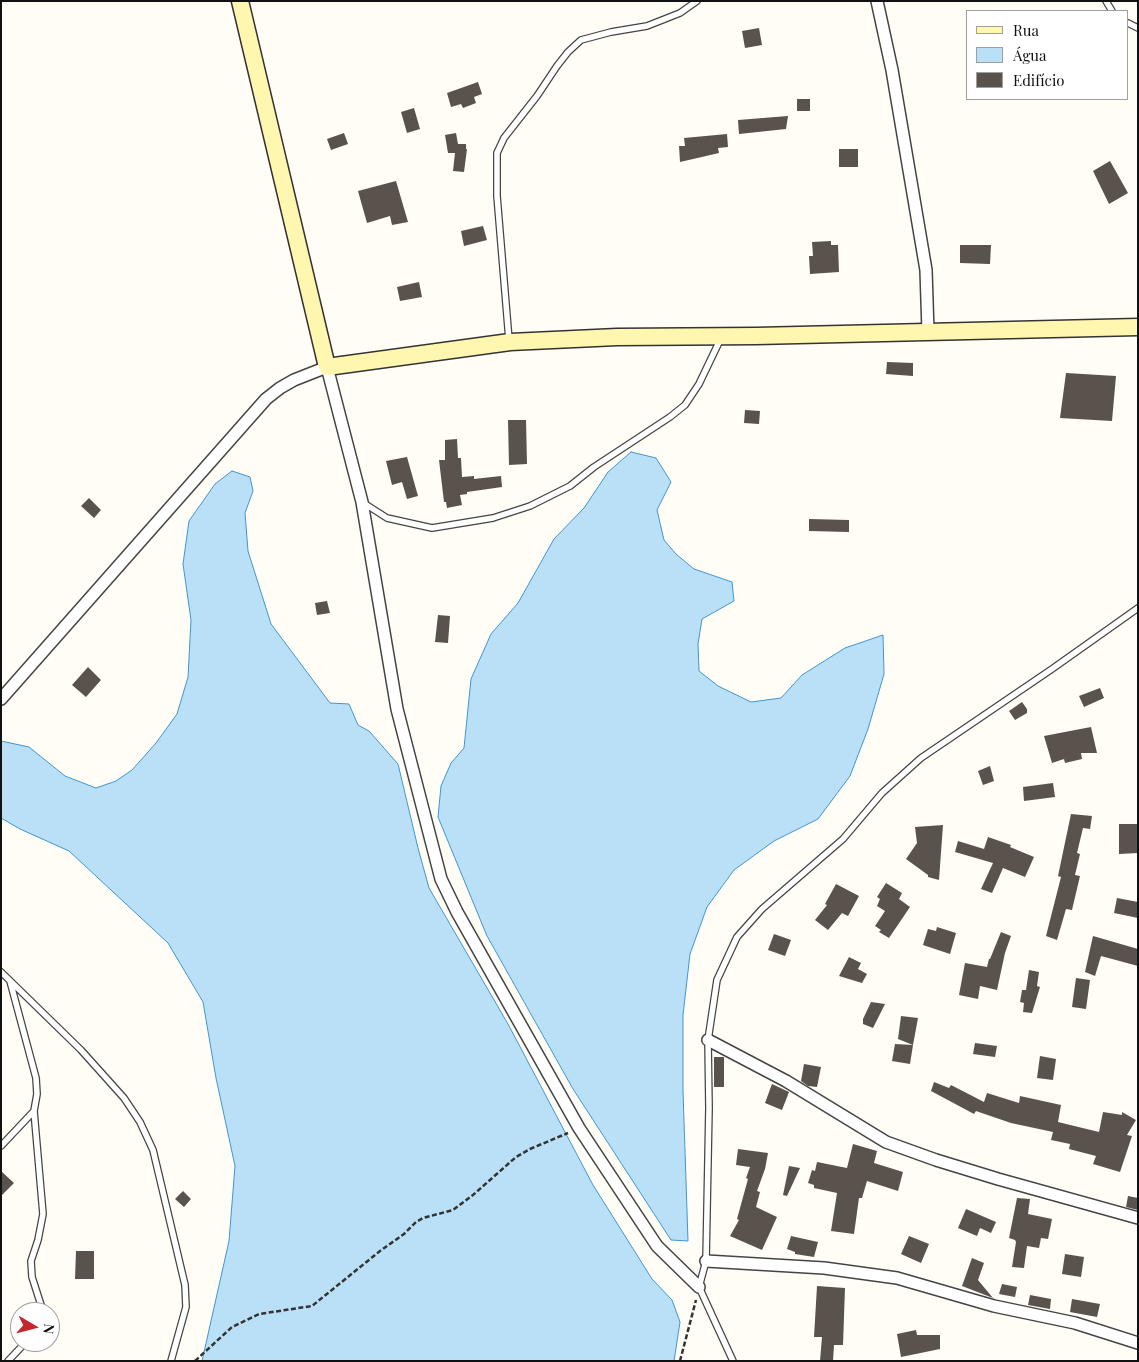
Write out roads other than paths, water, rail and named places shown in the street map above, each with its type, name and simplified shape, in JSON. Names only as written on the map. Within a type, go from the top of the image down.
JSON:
[{"type":"main road","points":[[240,1],[327,367],[510,342],[617,337],[1138,327]]},
{"type":"street","points":[[877,1],[892,70],[926,270],[928,332]]},
{"type":"street","points":[[1,700],[266,399],[294,380],[327,367],[362,502],[397,709],[441,879],[457,912],[580,1128],[657,1246],[699,1287]]},
{"type":"street","points":[[708,1040],[786,1082],[886,1142],[998,1179],[1138,1218]]},
{"type":"street","points":[[706,1261],[824,1268],[898,1278],[994,1306],[1075,1324],[1138,1343]]},
{"type":"lane","points":[[510,342],[496,196],[497,153],[504,138],[568,52],[581,40],[611,32],[647,26],[680,14],[697,1]]},
{"type":"lane","points":[[362,502],[387,518],[432,528],[492,518],[530,506],[570,486],[594,467],[685,405],[699,384],[722,336]]},
{"type":"lane","points":[[733,1361],[699,1287],[706,1261],[709,1108],[708,1040],[717,980],[737,937],[762,910],[843,839],[882,793],[921,758],[1138,608]]},
{"type":"lane","points":[[1,972],[81,1050],[124,1098],[140,1122],[153,1150],[185,1286],[186,1307],[171,1361]]},
{"type":"lane","points":[[10,981],[36,1078],[37,1094],[34,1111],[43,1214],[38,1240],[31,1261],[32,1276],[40,1302]]},
{"type":"lane","points":[[1,1146],[34,1111]]},
{"type":"water","points":[[631,452],[656,458],[671,482],[657,510],[664,540],[676,554],[694,569],[732,582],[734,601],[702,619],[698,644],[699,671],[718,686],[751,702],[781,698],[802,675],[845,648],[883,635],[884,674],[868,729],[850,776],[818,819],[774,841],[734,870],[707,907],[690,954],[683,1015],[683,1091],[688,1241],[671,1240],[573,1089],[487,936],[438,817],[441,786],[451,763],[464,748],[471,679],[491,634],[518,603],[554,539],[584,508],[608,472]]},
{"type":"water","points":[[232,471],[250,477],[253,491],[245,513],[248,551],[271,624],[330,703],[349,704],[358,725],[369,731],[398,764],[429,888],[508,1024],[593,1185],[652,1279],[672,1300],[680,1322],[674,1361],[202,1361],[229,1241],[235,1166],[216,1078],[203,1002],[168,943],[69,851],[20,829],[1,818],[1,741],[29,747],[65,776],[96,788],[116,781],[132,770],[156,743],[177,714],[188,677],[191,620],[183,564],[189,521],[215,484]]}]
